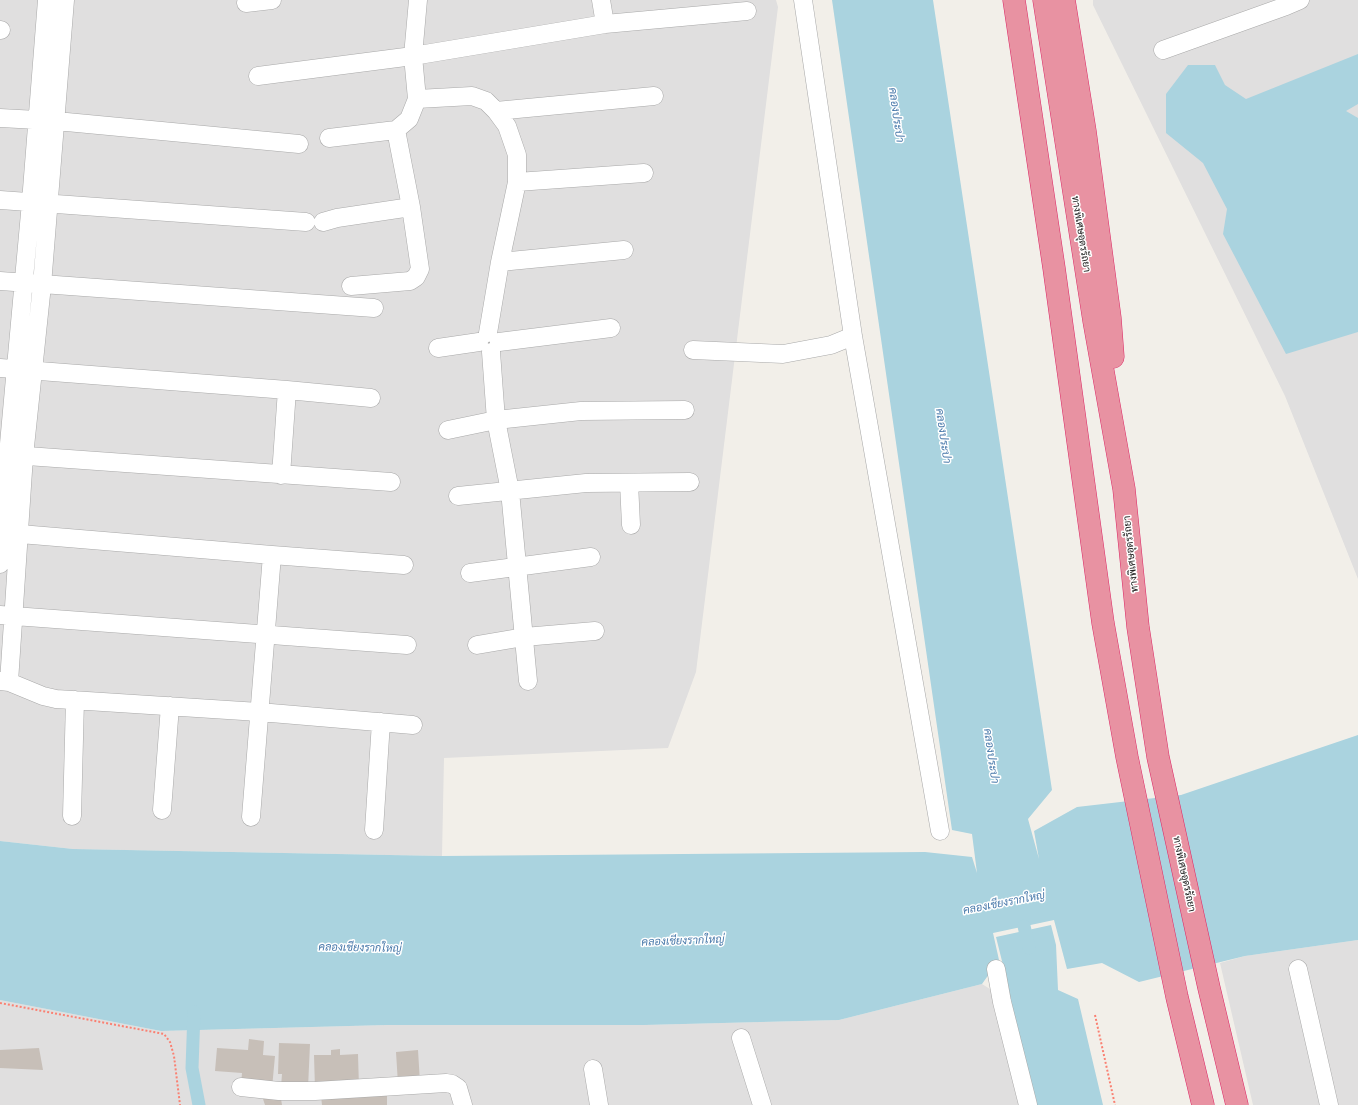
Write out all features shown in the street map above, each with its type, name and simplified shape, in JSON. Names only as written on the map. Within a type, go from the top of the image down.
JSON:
[{"type":"highway","points":[[1014,0],[1054,268],[1103,624],[1132,780],[1177,997],[1203,1105]]},
{"type":"highway","name":"ทางพิเศษอุดรรัถยา","points":[[1044,0],[1094,321],[1124,489],[1138,627],[1158,757],[1208,988],[1237,1105]]},
{"type":"highway","points":[[1064,0],[1085,131],[1110,318],[1124,489]]},
{"type":"street","points":[[11,455],[33,370],[42,285],[37,120],[47,0]]},
{"type":"street","points":[[65,0],[56,121],[8,368],[11,455],[7,533],[5,681],[43,696],[56,698],[259,712],[413,726]]},
{"type":"street","points":[[246,3],[272,0]]},
{"type":"street","points":[[328,138],[396,130],[409,119],[417,99],[414,56],[418,0]]},
{"type":"street","points":[[601,0],[605,24]]},
{"type":"street","points":[[803,0],[853,336],[940,830]]},
{"type":"street","points":[[1163,50],[1300,0]]},
{"type":"street","points":[[258,76],[414,56],[605,24],[747,11]]},
{"type":"street","points":[[417,99],[472,96],[486,101],[496,111],[507,126],[517,155],[517,182],[500,262],[489,342],[496,420],[510,491],[528,681]]},
{"type":"street","points":[[496,111],[654,96]]},
{"type":"street","points":[[0,118],[56,121],[299,144]]},
{"type":"street","points":[[351,286],[410,281],[416,277],[420,269],[411,207],[396,130]]},
{"type":"street","points":[[517,182],[644,173]]},
{"type":"street","points":[[0,200],[314,222],[411,207]]},
{"type":"street","points":[[500,262],[624,250]]},
{"type":"street","points":[[0,281],[24,284],[374,308]]},
{"type":"street","points":[[438,348],[611,328]]},
{"type":"street","points":[[693,350],[783,354],[831,345],[853,336]]},
{"type":"street","points":[[8,368],[371,398]]},
{"type":"street","points":[[281,475],[287,390]]},
{"type":"street","points":[[448,430],[496,420],[581,411],[685,410]]},
{"type":"street","points":[[11,455],[391,482]]},
{"type":"street","points":[[458,496],[586,483],[690,482]]},
{"type":"street","points":[[628,483],[631,525]]},
{"type":"street","points":[[7,533],[404,565]]},
{"type":"street","points":[[0,564],[7,533]]},
{"type":"street","points":[[252,817],[272,555]]},
{"type":"street","points":[[470,573],[591,557]]},
{"type":"street","points":[[7,615],[407,645]]},
{"type":"street","points":[[477,645],[524,638],[595,631]]},
{"type":"street","points":[[72,816],[75,700]]},
{"type":"street","points":[[162,810],[170,706]]},
{"type":"street","points":[[374,830],[381,722]]},
{"type":"street","points":[[996,970],[1002,1002],[1028,1105]]},
{"type":"street","points":[[1298,970],[1329,1105]]},
{"type":"street","points":[[741,1038],[762,1105]]},
{"type":"street","points":[[593,1069],[599,1105]]},
{"type":"street","points":[[241,1088],[315,1091],[446,1083],[452,1084],[458,1088],[463,1105]]},
{"type":"path","points":[[0,1003],[164,1034],[170,1042],[174,1056],[180,1105]]},
{"type":"path","points":[[1095,1015],[1115,1105]]},
{"type":"shaded area","points":[[0,0],[776,0],[778,7],[696,672],[668,748],[444,758],[442,856],[73,849],[0,841]]},
{"type":"shaded area","points":[[1093,0],[1358,0],[1358,579],[1285,396],[1093,5]]},
{"type":"shaded area","points":[[1358,940],[1358,1105],[1253,1105],[1220,963],[1245,956]]},
{"type":"shaded area","points":[[982,984],[998,994],[1024,1105],[0,1105],[0,1000],[161,1031],[387,1025],[644,1025],[839,1020]]},
{"type":"water","name":"คลองเชียงรากใหญ่","points":[[832,0],[933,0],[1052,790],[1028,819],[1039,859],[1034,831],[1077,807],[1181,795],[1358,735],[1358,940],[1245,956],[1139,982],[1102,963],[1067,969],[1054,920],[993,933],[999,960],[982,984],[839,1020],[644,1025],[387,1025],[161,1031],[0,1000],[0,841],[73,849],[442,856],[925,852],[972,857],[977,873],[972,834],[952,830]]},
{"type":"water","points":[[1358,54],[1358,104],[1346,111],[1358,118],[1358,332],[1286,354],[1223,234],[1227,209],[1203,163],[1166,133],[1166,94],[1188,65],[1215,65],[1225,85],[1246,99]]},
{"type":"water","points":[[1051,925],[1056,945],[1058,990],[1078,999],[1103,1105],[1036,1105],[1008,1002],[1008,985],[996,937]]},
{"type":"building","points":[[249,1039],[264,1041],[263,1055],[275,1056],[272,1088],[241,1085],[242,1073],[215,1071],[217,1048],[248,1050]]},
{"type":"building","points":[[279,1043],[310,1044],[308,1088],[281,1087],[282,1074],[278,1074]]},
{"type":"building","points":[[39,1048],[43,1070],[0,1068],[0,1050]]},
{"type":"building","points":[[340,1049],[340,1055],[358,1054],[359,1088],[315,1089],[314,1055],[331,1055],[331,1050]]},
{"type":"building","points":[[418,1050],[420,1083],[398,1084],[396,1052]]},
{"type":"building","points":[[387,1095],[387,1105],[322,1105],[321,1096]]},
{"type":"building","points":[[263,1099],[281,1099],[282,1105],[265,1105]]},
{"type":"waterway","name":"คลองประปา","points":[[1024,926],[1029,948]]},
{"type":"waterway","points":[[194,1012],[192,1068],[199,1105]]}]
